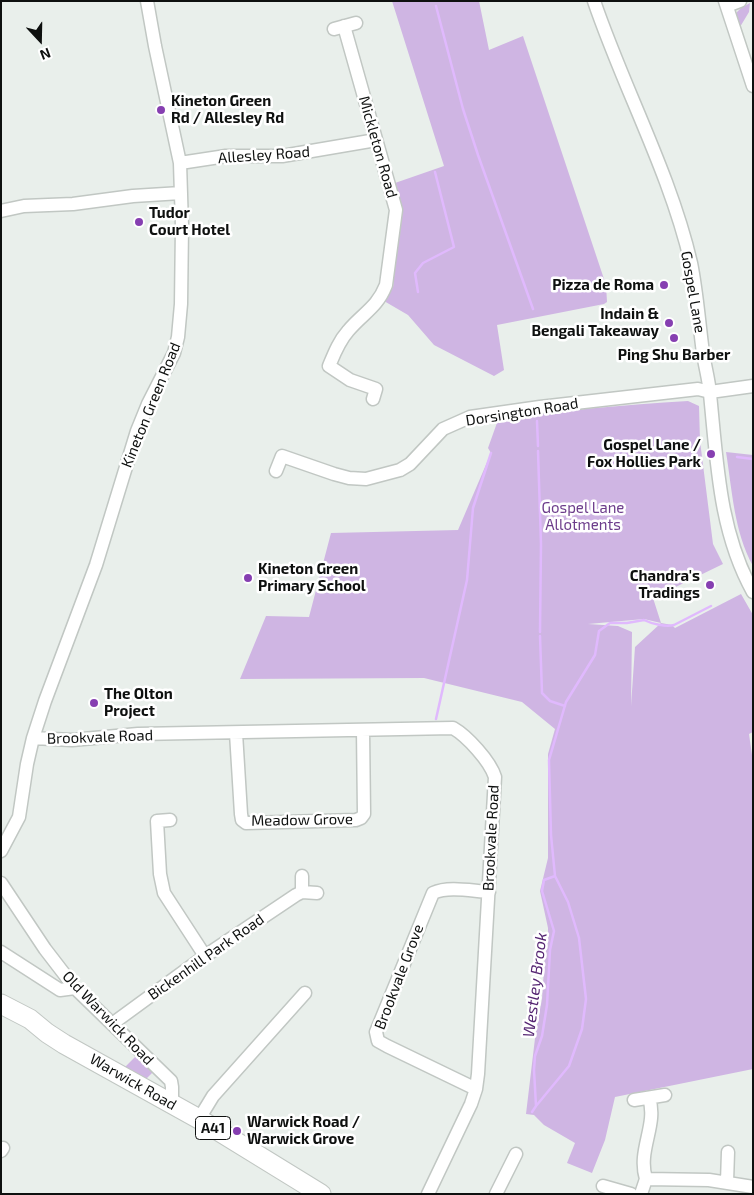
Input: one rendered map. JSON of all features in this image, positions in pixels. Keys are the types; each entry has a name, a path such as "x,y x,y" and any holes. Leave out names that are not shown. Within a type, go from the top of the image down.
{"highway":[{"name":"Warwick Road","path":"1,1004 30,1019 47,1033"},
{"name":"Warwick Road","path":"1,1013 47,1033 199,1119 321,1194"}],"street":[{"name":"Kineton Green Road","path":"1,851 19,818 27,764 45,701 96,565 137,431 148,404 174,353 178,337 180,304 180,163 155,46 148,1"},
{"name":"Gospel Lane","path":"594,1 674,207 690,262 696,289 724,512 732,546 741,570 753,592"},
{"path":"740,1 726,3 753,86"},
{"name":"Mickleton Road","path":"345,26 396,210 386,285 376,304 341,339 329,366 350,380 376,389 373,399"},
{"name":"Allesley Road","path":"180,163 226,156 282,156 376,140"},
{"path":"1,211 24,206 73,204 181,192"},
{"path":"710,392 753,386"},
{"name":"Dorsington Road","path":"276,471 282,456 334,474 349,478 366,479 400,470 410,464 443,429 470,417 698,389 710,392"},
{"name":"Brookvale Road","path":"34,738 72,740 138,734 453,728 466,738 492,770 495,786 476,1089 471,1104 428,1194"},
{"name":"Meadow Grove","path":"236,733 242,820 255,822 356,820 364,814 363,730"},
{"path":"170,820 157,821 162,884 169,901 205,956"},
{"path":"302,876 302,892 317,893"},
{"name":"Old Warwick Road","path":"1,883 44,949 76,988 171,1081 172,1104"},
{"name":"Brookvale Grove","path":"476,1089 378,1041 376,1032 433,893 439,890 489,892"},
{"name":"Bickenhill Park Road","path":"112,1024 205,956 302,892"},
{"path":"1,952 60,990 76,988"},
{"path":"199,1119 213,1096 304,993"},
{"path":"634,1100 665,1095"},
{"path":"642,1194 646,1179 643,1169 643,1152 652,1119 652,1106 649,1098"},
{"path":"727,1182 728,1152"},
{"path":"496,1194 516,1154"},
{"path":"646,1179 727,1182 753,1187"},
{"path":"603,1186 631,1194"}],"green space":[{"path":"392,1 479,1 489,50 523,36 606,285 607,302 604,304 497,325 504,370 494,376 434,345 408,315 384,301 393,287 401,206 395,183 444,166"},
{"path":"750,3 749,12 740,27 736,13"},
{"name":"Gospel Lane Allotments","path":"688,401 699,406 700,441 713,544 723,564 653,598 661,623 672,625 675,628 741,594 753,615 753,732 749,734 753,762 753,1069 615,1097 605,1140 592,1173 567,1163 575,1143 544,1125 534,1115 526,1114 548,941 548,928 540,891 548,858 548,754 555,729 522,702 424,678 240,679 266,616 309,617 331,533 458,530 491,453 488,448 498,420 616,406","holes":["644,619 661,623 635,647 631,706 632,632 618,626 588,624"]},
{"path":"726,452 753,455 753,566 738,525"},
{"path":"138,1054 154,1071 144,1081 123,1069"}],"waterway":[{"path":"436,6 463,109 533,309"},
{"path":"418,292 415,273 423,263 454,247 435,172"},
{"path":"537,421 538,446"},
{"path":"538,451 541,544 540,632"},
{"path":"436,719 467,580 473,508 491,453"},
{"path":"737,457 753,459"},
{"name":"Westley Brook","path":"536,1106 569,1066 582,1029 586,999 579,938 568,902 555,876 551,835 549,760 566,702 595,655 599,631 610,623 644,620 659,625 674,625 711,606"},
{"path":"540,636 542,693 550,701 565,706"},
{"name":"Westley Brook","path":"532,1112 536,1106 535,1056 542,1036 547,1005 550,950 554,931 542,891 544,880 555,876"}],"place":[{"name":"Kineton Green Rd / Allesley Rd","path":"161,110"},
{"name":"Tudor Court Hotel","path":"139,222"},
{"name":"Pizza de Roma","path":"664,285"},
{"name":"Indain & Bengali Takeaway","path":"669,323"},
{"name":"Ping Shu Barber","path":"674,338"},
{"name":"Gospel Lane / Fox Hollies Park","path":"711,454"},
{"name":"Kineton Green Primary School","path":"248,578"},
{"name":"Chandra's Tradings","path":"710,585"},
{"name":"The Olton Project","path":"94,703"},
{"name":"Warwick Road / Warwick Grove","path":"237,1131"}]}
